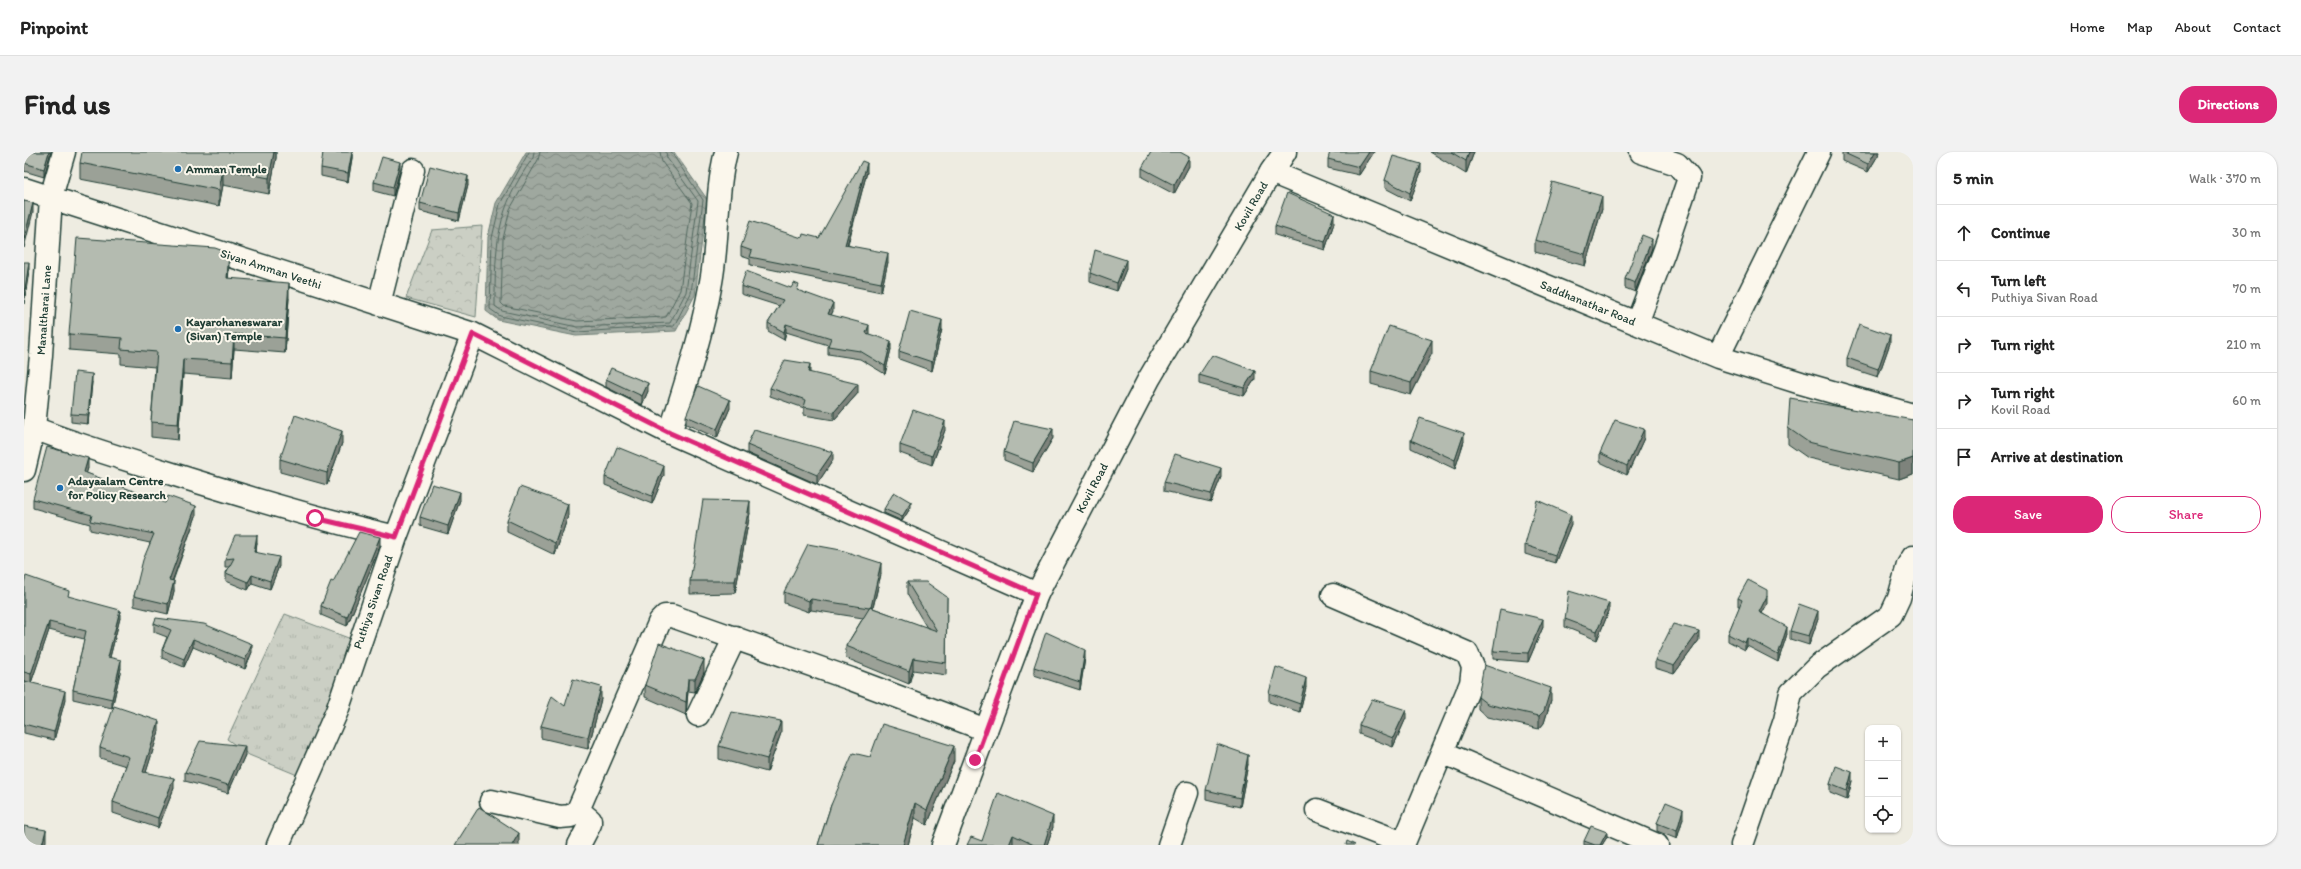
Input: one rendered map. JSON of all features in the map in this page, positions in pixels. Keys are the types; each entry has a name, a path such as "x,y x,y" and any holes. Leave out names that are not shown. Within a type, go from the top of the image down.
{"street":[{"name":"Manaltharai Lane","path":"24,470 34,428 41,355 51,197 64,152"},
{"path":"670,433 695,355 712,281 720,176 726,152"},
{"name":"Kovil Road","path":"943,845 1036,594 1149,379 1271,172 1286,152"},
{"path":"1637,323 1664,252 1689,178 1676,164 1641,152"},
{"path":"1718,357 1819,152"},
{"path":"379,304 413,170"},
{"name":"Saddhanathar Road","path":"1271,172 1718,357 1801,383 1913,415"},
{"name":"Sivan Amman Veethi","path":"24,189 473,334 670,433 1036,594"},
{"name":"Puthiya Sivan Road","path":"278,845 337,711 396,537 473,334"},
{"path":"34,428 75,444 240,497 315,518 396,537"},
{"path":"1742,845 1785,720 1791,693 1817,667 1891,615 1908,565 1913,557"},
{"path":"1317,810 1403,844 1472,682 1473,667 1467,653 1333,595"},
{"path":"491,801 560,817 571,816 578,810 660,621 665,616 672,616 735,637 986,730"},
{"path":"698,715 735,637"},
{"path":"1442,752 1658,845"},
{"path":"1169,845 1187,793"},
{"path":"578,810 590,820 590,824 578,845"}],"green space":[{"path":"482,226 476,317 406,298 432,230"},
{"path":"285,614 359,642 307,779 249,755 227,739"}],"water":[{"path":"526,152 674,152 707,199 695,295 676,331 576,336 498,320 486,311 488,237 496,203"}],"building":[{"path":"24,152 49,152 44,169 24,163"},
{"path":"82,152 274,152 269,178 223,169 219,190 80,163"},
{"path":"323,152 352,152 348,173 321,168"},
{"path":"1151,152 1180,152 1189,157 1174,185 1142,168"},
{"path":"1330,152 1369,152 1359,167 1328,159"},
{"path":"1451,152 1469,152 1466,161"},
{"path":"1842,152 1875,152 1868,164"},
{"path":"1393,156 1421,164 1410,193 1385,180"},
{"path":"382,157 400,162 393,187 374,182"},
{"path":"862,161 867,163 845,245 888,253 881,283 750,257 752,251 741,247 750,221 802,238 803,234 819,238"},
{"path":"430,166 468,176 459,213 420,203"},
{"path":"1552,182 1602,196 1585,254 1535,240"},
{"path":"1287,193 1334,214 1325,242 1275,226"},
{"path":"24,201 33,203 24,239"},
{"path":"1642,235 1652,239 1635,283 1625,279"},
{"name":"Kayarohaneswarar (Sivan) Temple","path":"77,238 215,248 229,253 227,278 289,283 285,338 234,334 232,362 183,359 178,424 151,422 157,352 121,349 122,338 69,334"},
{"path":"1095,250 1126,260 1117,283 1090,273"},
{"path":"24,262 29,262 24,296"},
{"path":"746,271 791,288 794,283 799,285 797,290 833,303 828,314 869,325 866,333 891,341 885,366 860,351 828,346 831,338 786,324 784,332 768,323 783,300 741,286"},
{"path":"910,311 942,320 932,362 899,351"},
{"path":"1859,324 1890,335 1878,369 1847,358"},
{"path":"1389,326 1432,340 1411,383 1371,371"},
{"path":"1212,355 1255,371 1244,388 1199,375"},
{"path":"785,360 810,364 808,372 858,384 834,412 804,407 806,400 770,388"},
{"path":"611,368 648,383 642,396 606,379"},
{"path":"75,372 92,374 88,415 71,414"},
{"path":"698,386 730,400 717,429 686,416"},
{"path":"1790,398 1913,420 1913,458 1899,463 1808,442 1788,428"},
{"path":"913,410 945,421 932,456 900,445"},
{"path":"295,415 342,431 327,473 280,459"},
{"path":"1420,418 1464,433 1455,460 1411,440"},
{"path":"1615,420 1644,429 1627,466 1600,453"},
{"path":"1014,421 1053,429 1033,463 1004,452"},
{"path":"754,430 833,452 817,475 747,445"},
{"path":"47,447 88,458 84,472 165,503 168,496 196,506 169,580 174,581 168,604 134,596 143,560 154,534 90,521 92,515 33,499"},
{"path":"617,447 664,466 652,496 605,477"},
{"path":"1175,454 1221,468 1211,494 1164,482"},
{"path":"432,484 460,492 448,526 420,517"},
{"path":"520,487 568,504 555,543 507,520"},
{"path":"894,492 911,502 902,517 884,509"},
{"path":"703,500 750,501 735,581 690,581"},
{"path":"1537,500 1571,515 1555,555 1525,545"},
{"path":"359,532 380,537 347,617 321,606 331,581 333,582"},
{"path":"235,535 257,535 254,552 279,557 270,581 252,575 248,582 226,573 234,558 225,559"},
{"path":"808,544 841,550 881,563 871,607 869,608 811,599 809,601 784,592"},
{"path":"26,576 69,591 68,596 120,610 108,657 121,660 112,699 73,690 86,631 49,622 31,674 24,672 24,583"},
{"path":"1748,580 1767,590 1767,596 1759,612 1787,627 1778,655 1747,638 1745,643 1728,634 1742,600 1738,598"},
{"path":"907,582 926,582 947,597 946,663 913,658 909,671 846,646 870,607 937,631"},
{"path":"1569,591 1609,603 1597,631 1565,619"},
{"path":"1799,604 1818,611 1809,636 1790,631"},
{"path":"1500,609 1543,619 1528,653 1493,651"},
{"path":"156,618 204,624 252,644 245,660 193,639 184,659 162,650 171,630 154,623"},
{"path":"1673,624 1699,631 1674,666 1655,660"},
{"path":"1046,632 1085,650 1080,682 1034,667"},
{"path":"659,643 704,660 695,679 688,679 686,702 645,685"},
{"path":"1484,665 1551,688 1544,711 1539,716 1487,704 1478,697"},
{"path":"1276,667 1306,678 1300,704 1269,693"},
{"path":"573,679 601,687 588,737 541,726 552,696 565,706"},
{"path":"24,681 65,691 54,732 24,724"},
{"path":"1372,699 1406,710 1393,738 1359,725"},
{"path":"114,706 159,721 143,772 174,778 158,818 113,802 129,757 100,747"},
{"path":"732,712 781,721 767,759 719,746"},
{"path":"882,724 954,746 927,810 915,803 903,845 818,845 831,805 853,753 870,757"},
{"path":"200,741 245,746 228,785 185,772"},
{"path":"1217,744 1248,755 1240,798 1206,790"},
{"path":"1836,766 1852,772 1847,791 1830,784"},
{"path":"998,793 1053,816 1044,845 1034,845 1013,835 1009,845 967,845 971,837 982,841"},
{"path":"1666,802 1683,809 1677,831 1657,823"},
{"path":"479,807 519,833 512,845 455,845"},
{"path":"24,826 46,830 42,845 24,845"},
{"path":"1591,826 1607,832 1600,845 1595,845 1584,841"},
{"path":"1347,841 1355,845 1346,845"}],"place":[{"name":"Amman Temple","path":"178,169"},
{"name":"Kayarohaneswarar (Sivan) Temple","path":"178,329"},
{"name":"Adayaalam Centre for Policy Research","path":"60,488"}],"route":[{"path":"315,518 396,537 473,334 670,433 1036,594 975,760"}]}
